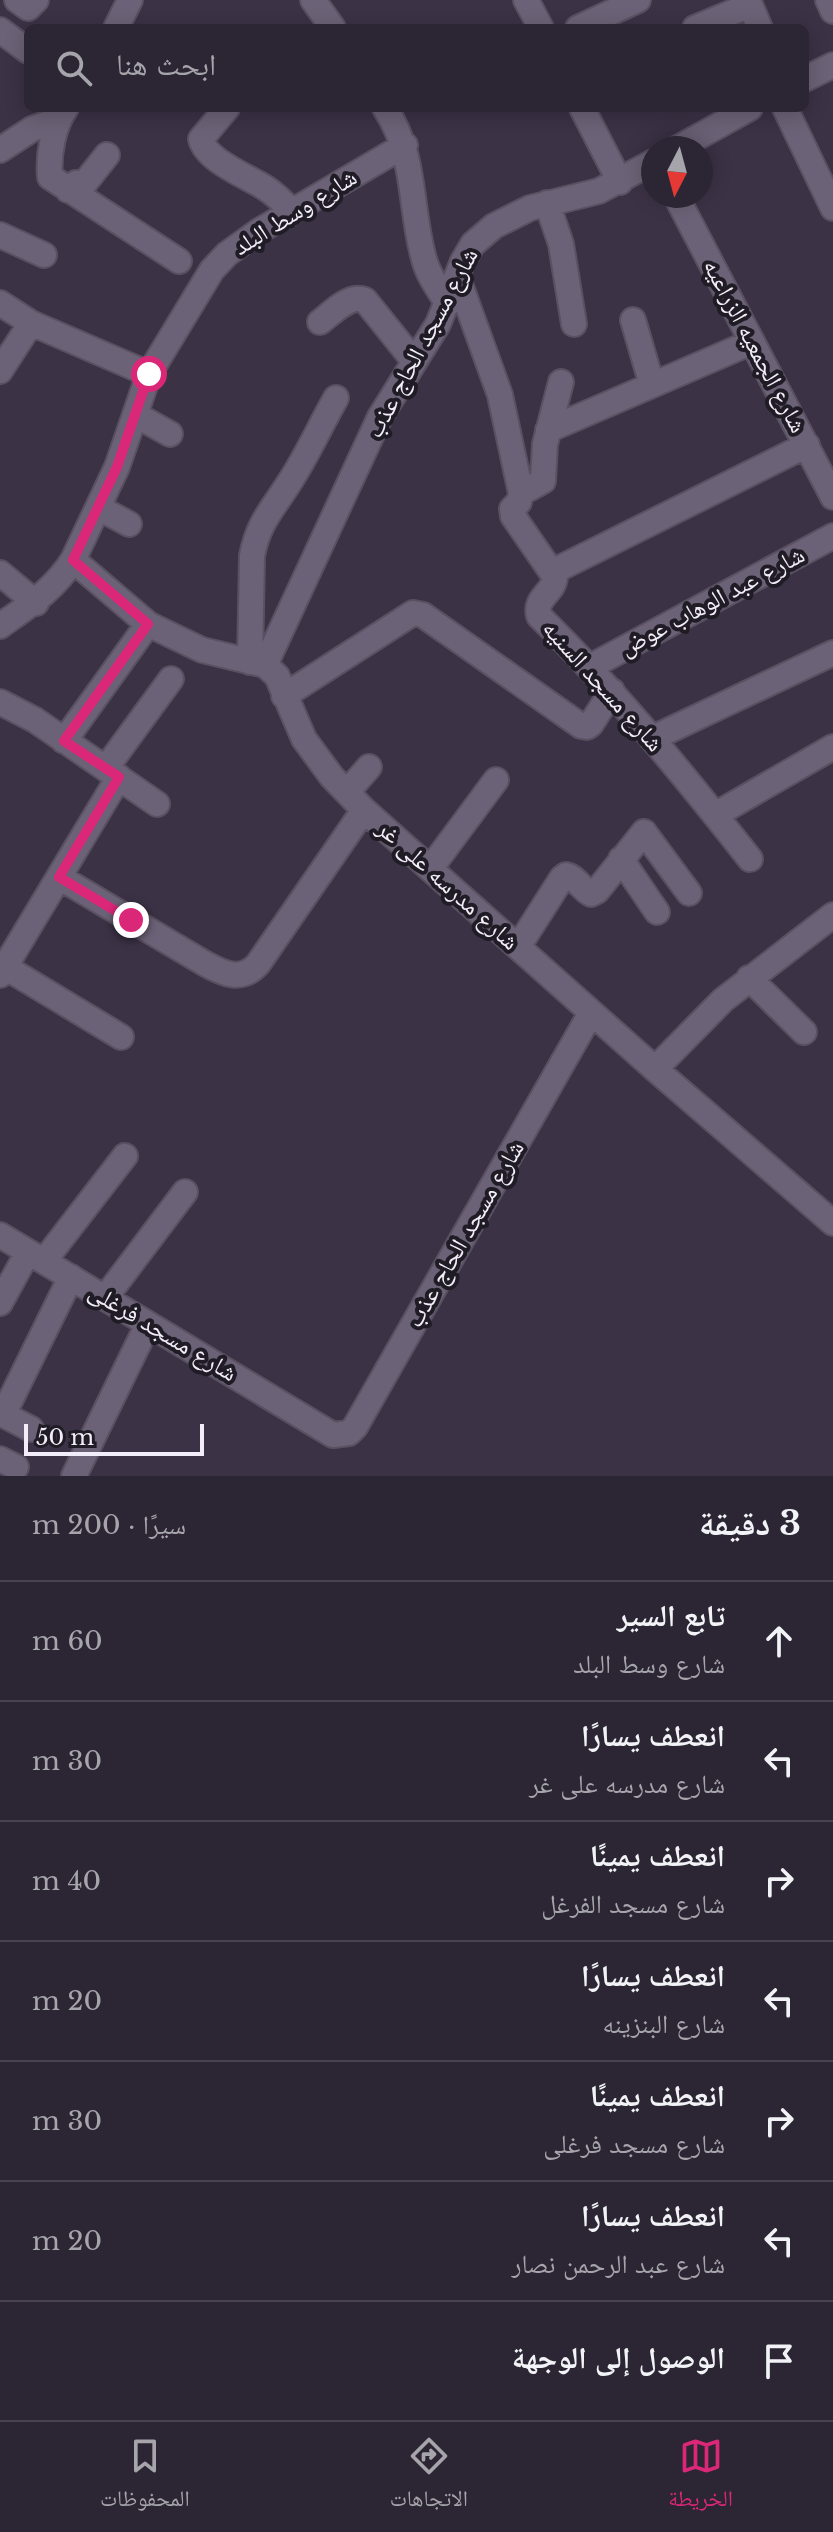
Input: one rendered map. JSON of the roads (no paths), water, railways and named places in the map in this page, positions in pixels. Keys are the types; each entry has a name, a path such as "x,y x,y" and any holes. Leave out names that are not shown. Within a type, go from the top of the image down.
{"street":[{"path":"17,0 28,8 36,0"},
{"path":"313,0 330,24"},
{"path":"526,0 539,24"},
{"path":"587,24 638,0"},
{"path":"828,0 833,11"},
{"path":"703,24 749,2 758,24"},
{"path":"0,30 24,48"},
{"path":"809,77 833,65"},
{"path":"224,112 201,143 216,159 267,189 291,211"},
{"path":"387,112 405,145 424,261 448,304"},
{"path":"584,112 620,182"},
{"path":"700,136 743,112"},
{"path":"787,112 833,208"},
{"path":"0,150 62,114"},
{"path":"62,114 50,177 179,261"},
{"name":"شارع وسط البلد","path":"0,626 36,603 65,574 99,508 149,374 212,270 227,254 291,211 405,145"},
{"path":"68,190 76,183 84,184 107,155"},
{"name":"شارع مسجد الحاج عذب","path":"258,663 380,417 448,304 457,276 473,244 494,226 530,208 599,191 641,169"},
{"path":"547,203 561,244 574,324"},
{"name":"شارع الجمعيه الزراعيه","path":"682,208 833,497"},
{"path":"0,235 44,255"},
{"path":"457,276 500,395 521,493 519,502 512,509 513,516 552,572 807,445"},
{"path":"320,322 358,297 365,300 414,361"},
{"path":"0,303 31,323 149,374"},
{"path":"633,320 652,385"},
{"path":"0,371 31,323"},
{"path":"548,430 752,342"},
{"path":"521,493 543,481 548,430 561,382"},
{"path":"73,560 148,624 202,650 258,663 252,556 255,540 263,521 289,484 336,398"},
{"path":"136,415 170,434"},
{"path":"99,508 129,524"},
{"name":"شارع عبد الوهاب عوض","path":"590,667 833,536"},
{"name":"شارع مسجد السنيه","path":"552,572 555,583 540,600 537,608 539,616 590,667 653,738 750,859"},
{"path":"0,573 36,603"},
{"path":"284,696 413,613 423,615 581,726 591,724 612,691"},
{"path":"64,741 148,624"},
{"path":"653,738 833,653"},
{"name":"شارع مدرسه على غر","path":"258,663 277,676 304,739 332,777 355,801 591,1013 833,1223"},
{"path":"121,1037 2,971 59,877 112,773 171,679"},
{"path":"0,702 35,720 157,804"},
{"path":"715,815 833,747"},
{"path":"59,877 204,963 228,974 241,975 258,964 355,801 369,767"},
{"path":"430,869 496,780"},
{"path":"518,947 562,878 571,876 591,894 597,891 644,832 689,893"},
{"path":"621,859 657,912"},
{"path":"655,1069 723,1000 833,915"},
{"path":"749,978 804,1032"},
{"name":"شارع مسجد الحاج عذب","path":"326,1430 341,1435 355,1427 591,1013"},
{"path":"0,1303 36,1256 125,1156"},
{"path":"105,1298 185,1192"},
{"name":"شارع مسجد فرغلى","path":"0,1235 326,1430"},
{"path":"31,1429 1,1414 71,1277"},
{"path":"74,1476 148,1324"}]}
